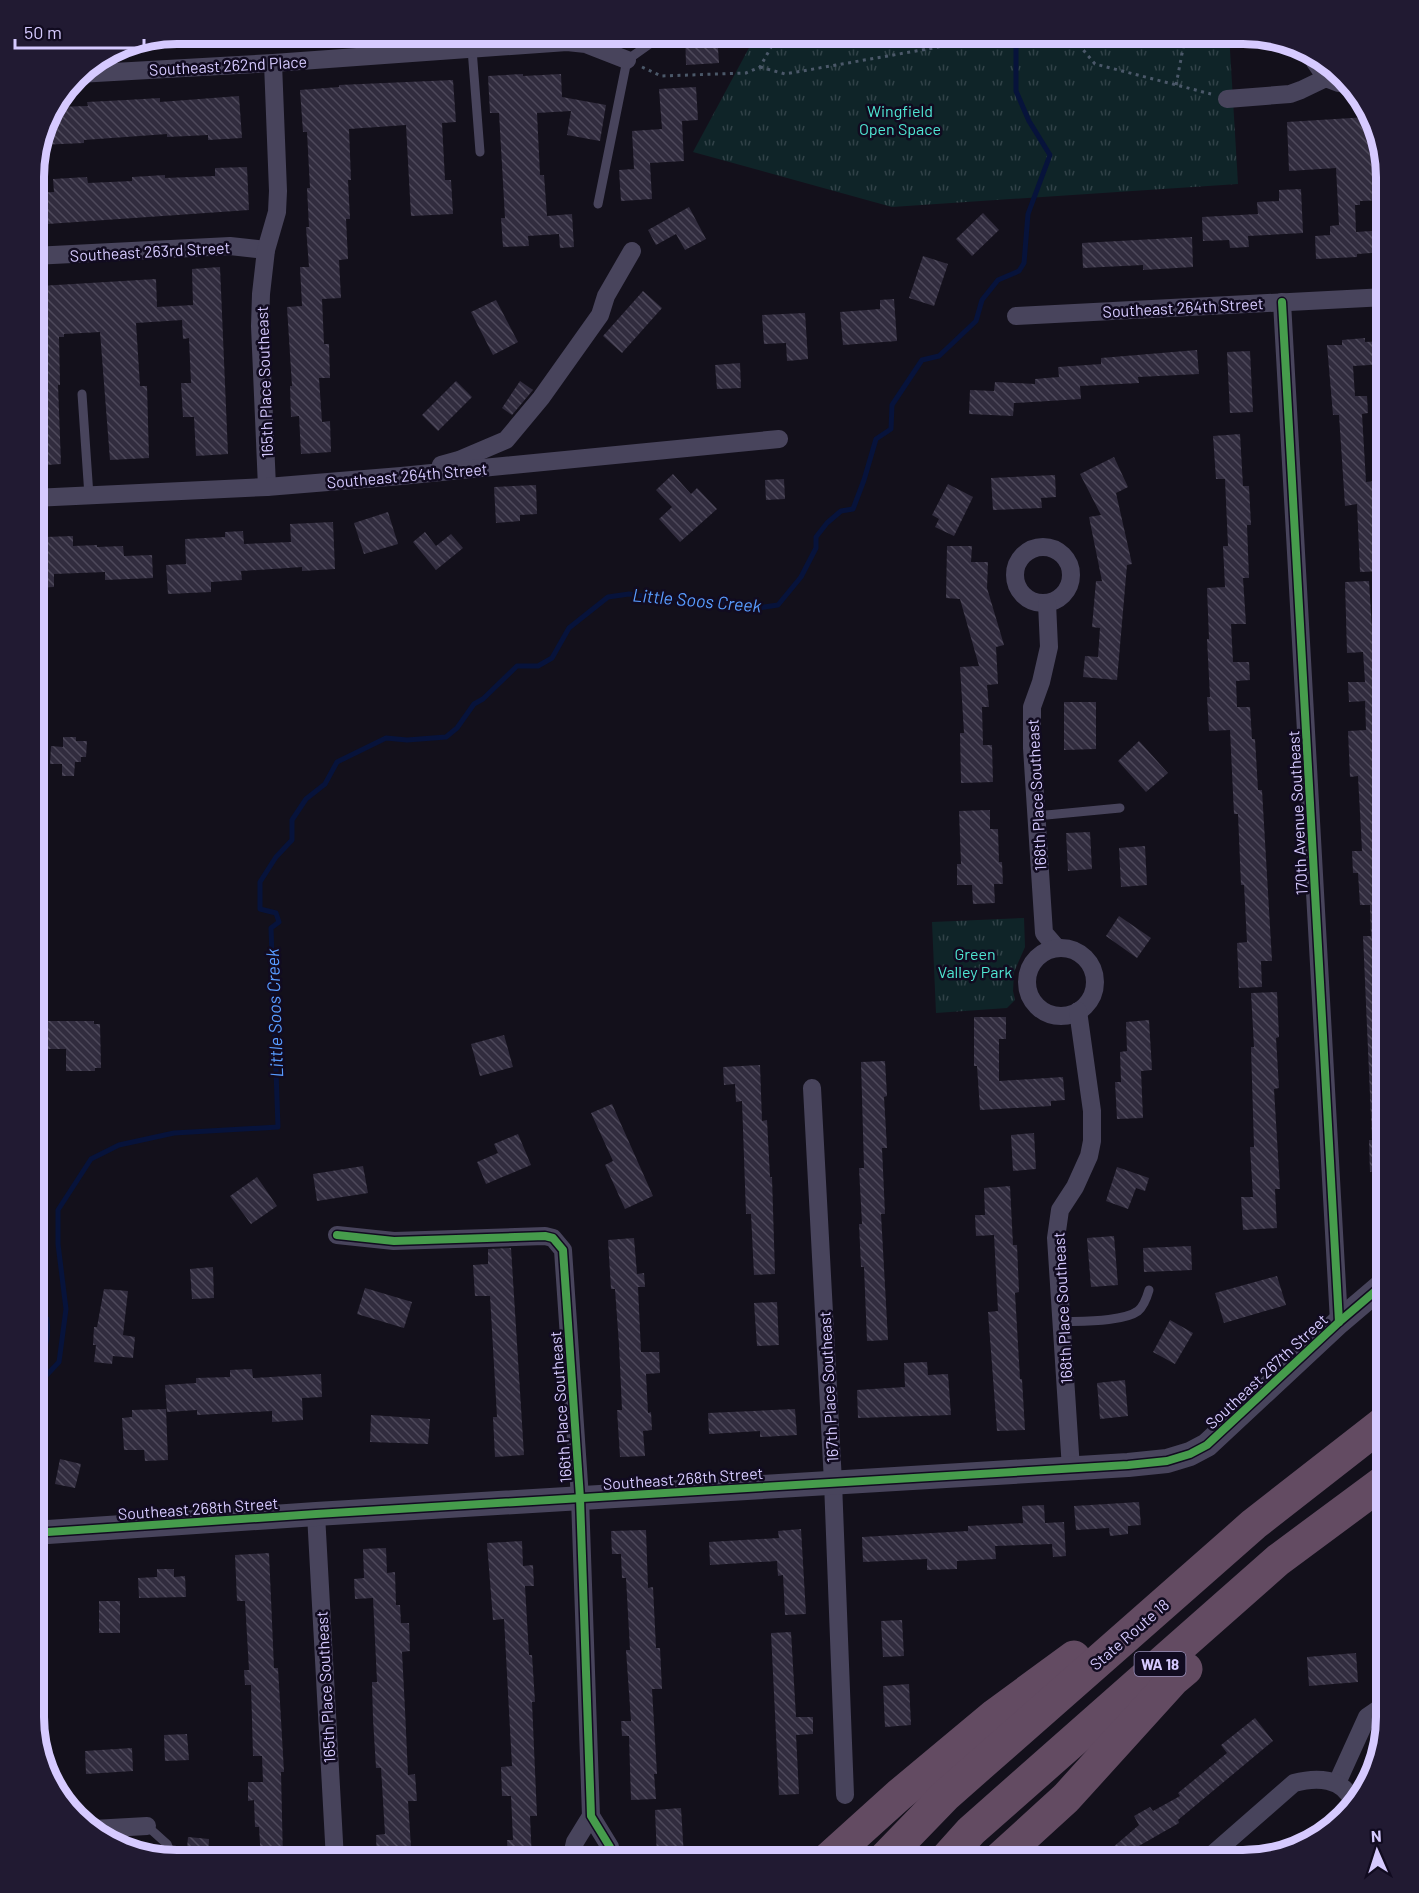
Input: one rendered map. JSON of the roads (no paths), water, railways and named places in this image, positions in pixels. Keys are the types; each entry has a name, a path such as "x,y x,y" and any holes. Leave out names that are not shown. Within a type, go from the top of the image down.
{"highway":[{"name":"State Route 18","path":"893,1850 946,1796 1254,1524 1376,1429"},
{"name":"WA 18","path":"954,1850 971,1831 1278,1560 1376,1487"},
{"path":"1009,1850 1066,1798 1173,1680 1349,1531 1376,1512"},
{"path":"838,1850 899,1795 995,1715 1254,1524"}],"street":[{"name":"Southeast 262nd Place","path":"94,73 273,63 445,44"},
{"name":"Southeast 262nd Place","path":"580,44 627,60"},
{"name":"165th Place Southeast","path":"267,487 260,326 266,250 277,212 273,63"},
{"path":"1319,68 1326,78 1334,81"},
{"path":"1227,99 1290,93 1326,78"},
{"name":"Southeast 263rd Street","path":"44,255 230,246 266,250"},
{"path":"401,476 459,460 506,440 541,398 600,315 606,297 632,251"},
{"name":"Southeast 264th Street","path":"1016,316 1376,297"},
{"name":"170th Avenue Southeast","path":"1282,302 1339,1322"},
{"name":"Southeast 264th Street","path":"44,498 267,487 779,439"},
{"name":"168th Place Southeast","path":"1047,603 1049,646 1041,682 1032,707 1044,933 1057,948"},
{"path":"1057,948 1068,948 1079,953 1088,961 1095,982 1093,994 1087,1004 1068,1016 1046,1013 1037,1007 1030,998 1027,987 1030,966 1046,951 1057,948"},
{"name":"168th Place Southeast","path":"1071,1469 1056,1238 1060,1210 1075,1187 1089,1156 1092,1141 1092,1111 1078,1011"},
{"name":"167th Place Southeast","path":"812,1088 833,1482 845,1795"},
{"name":"166th Place Southeast","path":"337,1235 394,1241 545,1236 553,1238 563,1250 580,1498 591,1816"},
{"name":"Southeast 267th Street","path":"1190,1454 1207,1445 1229,1426 1339,1322 1376,1291"},
{"name":"Southeast 268th Street","path":"44,1532 1071,1469 1167,1461 1190,1454"},
{"name":"165th Place Southeast","path":"316,1514 334,1850"},
{"path":"1336,1783 1367,1717 1376,1711"},
{"path":"1217,1850 1294,1783 1308,1779 1326,1779 1336,1783 1349,1795"},
{"path":"573,1850 575,1842 591,1816 611,1850"},
{"path":"105,1828 147,1826"}],"lane":[{"path":"472,44 480,152"},
{"path":"598,204 627,60 650,44"},
{"path":"82,394 89,496"},
{"path":"1036,816 1120,808"},
{"path":"1061,1322 1130,1315 1138,1311 1149,1290"},
{"path":"147,1826 167,1844 169,1849"}],"water":[{"path":"44,1316 49,1317 50,1325 44,1357"}],"waterway":[{"name":"Little Soos Creek","path":"44,1378 59,1362 66,1309 58,1244 58,1210 91,1159 119,1145 174,1133 278,1127 271,928 279,922 276,913 260,909 260,882 276,857 292,840 292,820 306,799 325,784 337,762 386,738 407,740 446,737 457,728 474,704 483,699 517,666 538,666 552,658 569,628 608,597 629,594 673,600 736,603 758,608 778,605 801,577 816,548 816,537 841,511 853,509 876,439 891,429 892,405 922,360 939,356 976,321 982,300 998,280 1019,271 1024,263 1028,214 1050,155 1029,121 1016,91 1016,44"}],"park label":[{"name":"Wingfield Open Space","path":"900,119"},
{"name":"Green Valley Park","path":"975,962"}]}
